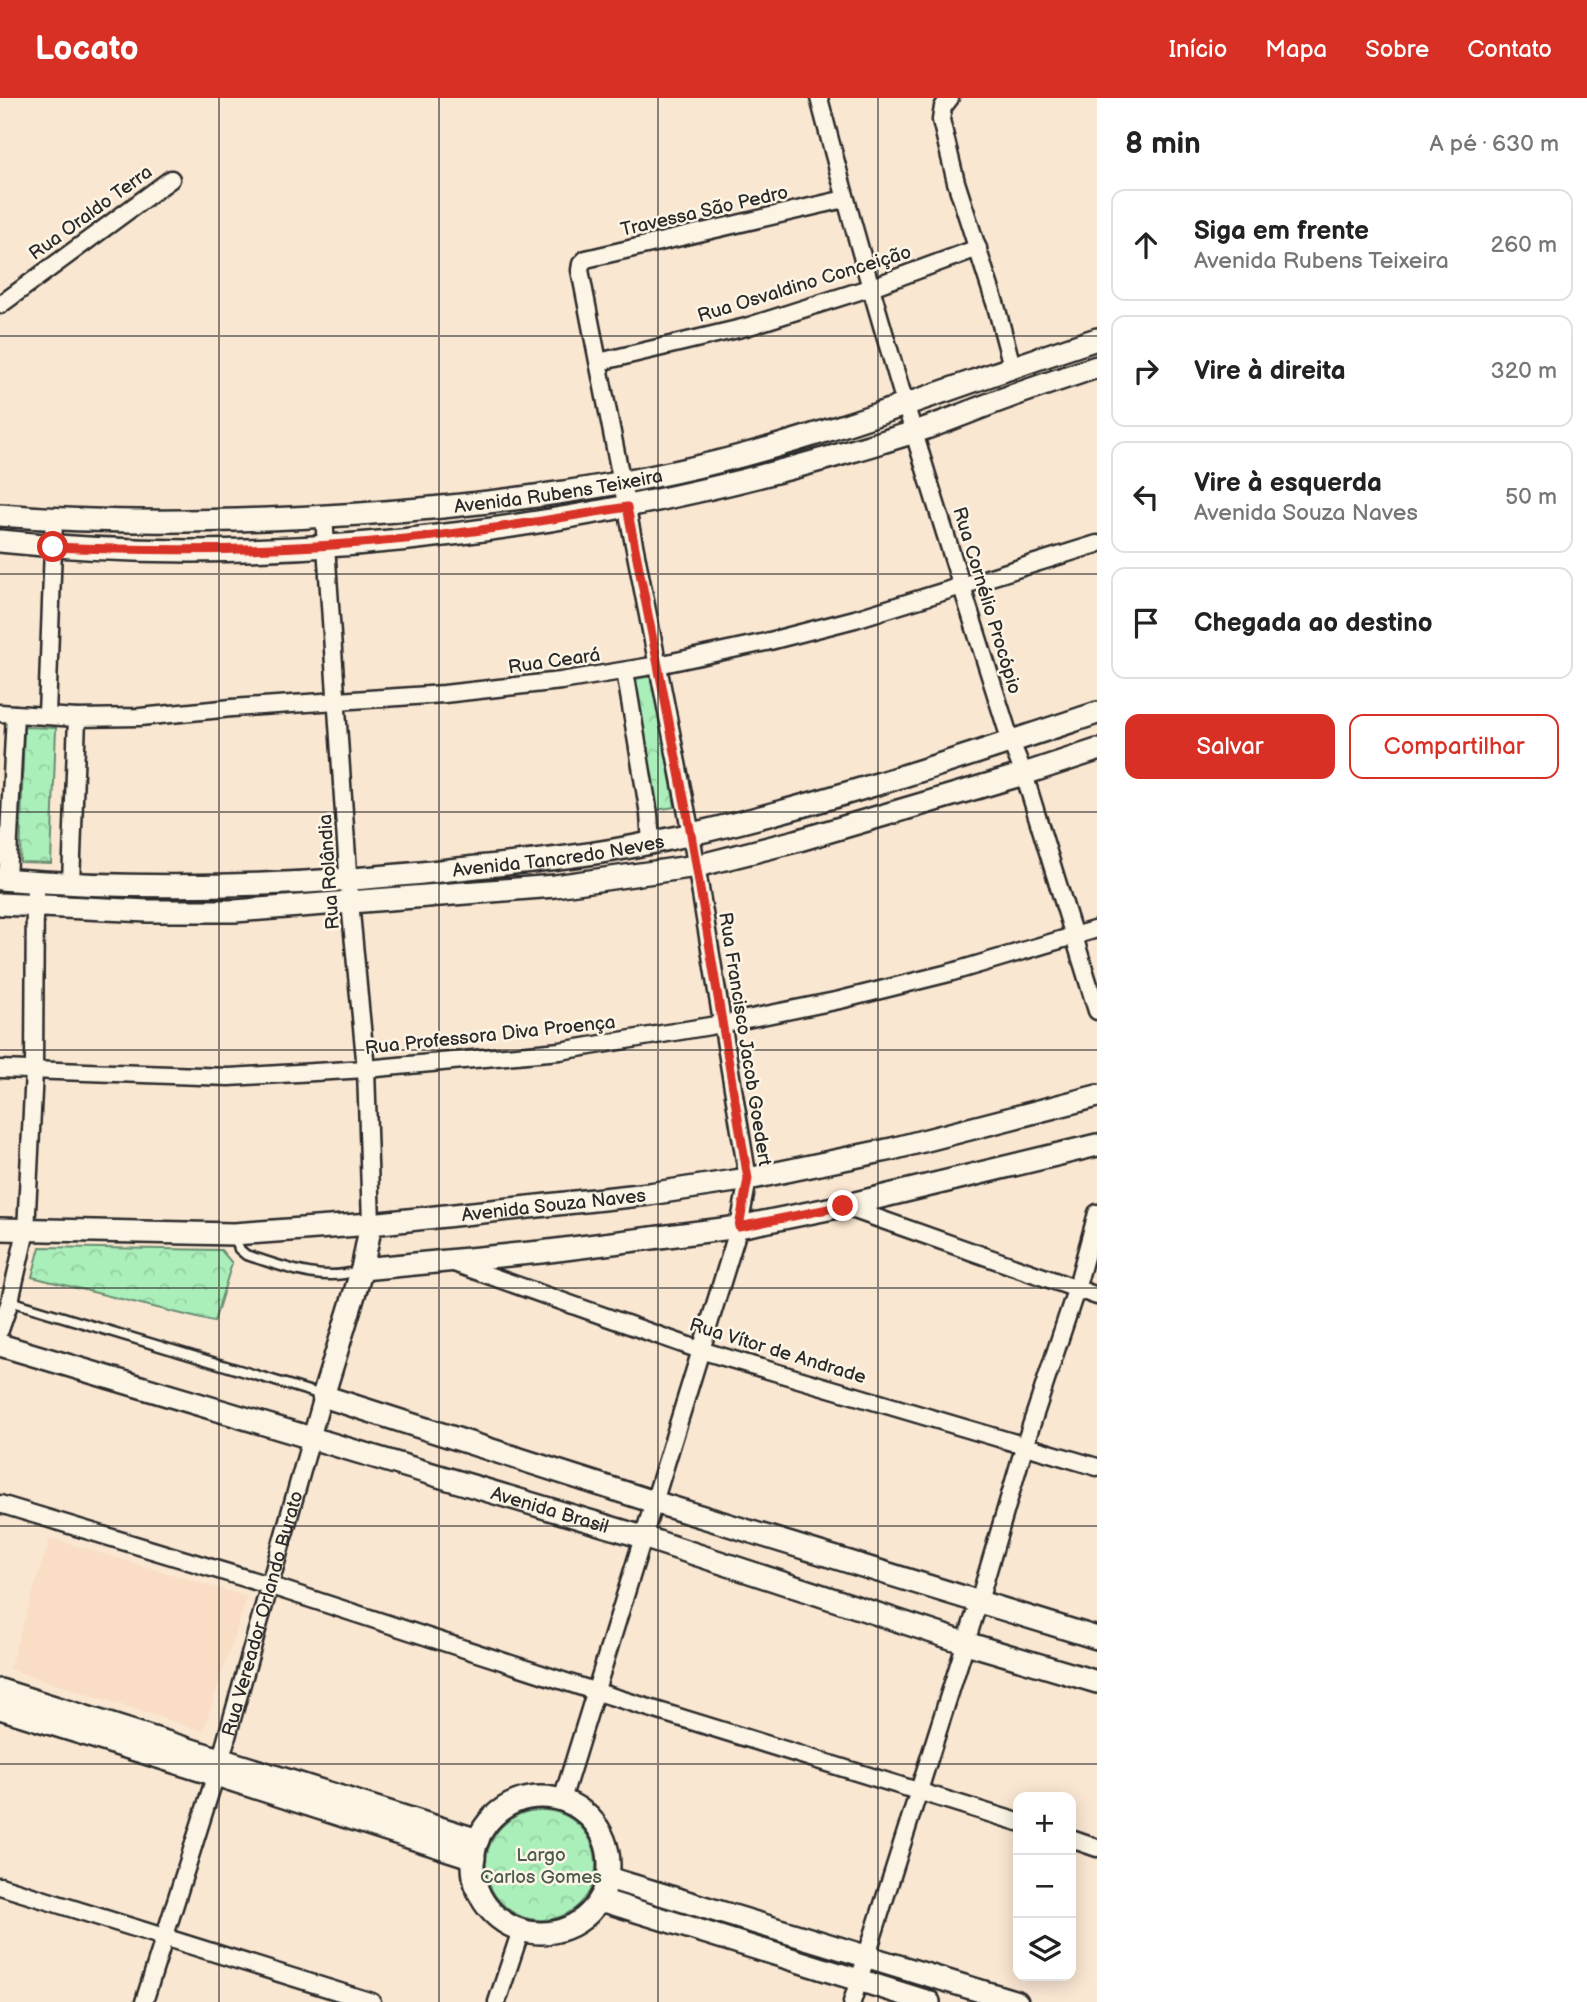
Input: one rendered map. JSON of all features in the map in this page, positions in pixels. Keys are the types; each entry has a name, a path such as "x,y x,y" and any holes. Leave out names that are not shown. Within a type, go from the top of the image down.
{"street":[{"name":"Rua Cornélio Procópio","path":"819,98 869,288 904,406 1011,742 1024,774 1097,1011"},
{"path":"950,98 943,107 941,120 1012,366"},
{"name":"Rua Oraldo Terra","path":"0,305 172,179"},
{"name":"Travessa São Pedro","path":"580,270 586,259 845,199"},
{"name":"Rua Osvaldino Conceição","path":"599,362 746,327 869,288 978,248"},
{"name":"Rua Francisco Jacob Goedert","path":"562,1800 739,1227 748,1179 697,866 580,270"},
{"name":"Avenida Rubens Teixeira","path":"0,514 149,523 324,516 461,506 621,483 716,463 815,435 1097,339"},
{"name":"Avenida Rubens Teixeira","path":"0,541 53,547 170,550 327,545 505,527 627,507 710,489 913,433 1097,366"},
{"name":"Rua Rolândia","path":"324,516 350,902 366,1069 371,1224"},
{"path":"47,715 54,519"},
{"name":"Rua Ceará","path":"7,713 77,718 140,717 470,692 625,671 766,642 962,587 1097,544"},
{"path":"625,671 649,814 651,843"},
{"path":"4,879 7,713"},
{"name":"Avenida Tancredo Neves","path":"4,879 142,887 242,886 349,879 545,860 691,834 907,775 1097,713"},
{"path":"71,884 77,718"},
{"name":"Avenida Tancredo Neves","path":"0,904 148,911 234,911 555,886 697,866 796,841 1097,750"},
{"path":"0,1331 10,1301 26,1231 34,1071 35,881"},
{"name":"Rua Professora Diva Proença","path":"0,1069 229,1077 366,1069 560,1051 722,1024 840,1000 949,973 1097,929"},
{"name":"Avenida Souza Naves","path":"0,1229 234,1234 371,1224 649,1194 748,1179 892,1149 1097,1096"},
{"path":"362,1269 451,1262 739,1227 843,1206 1097,1145"},
{"path":"843,1206 1097,1296"},
{"path":"852,2002 966,1643 1025,1444 1076,1290 1097,1213"},
{"name":"Rua Vereador Orlando Burato","path":"144,2002 219,1766 268,1586 362,1269 371,1224"},
{"name":"Rua Vítor de Andrade","path":"451,1262 699,1350 1097,1467"},
{"name":"Avenida Brasil","path":"0,1345 643,1537 966,1643 1097,1682"},
{"name":"Avenida Brasil","path":"323,1395 654,1502 1097,1638"},
{"path":"0,1504 1013,1820"},
{"path":"0,1690 219,1766 476,1849"},
{"path":"0,1709 219,1766"},
{"path":"531,1798 562,1800 580,1808 594,1822 604,1839 609,1858 608,1878 601,1900 578,1923 560,1931 540,1933 521,1930 500,1919 484,1902 475,1880 476,1849 488,1822 503,1808 531,1798"},
{"path":"1076,1841 1097,1848"},
{"path":"608,1878 1017,2002"},
{"path":"0,1886 372,2002"},
{"path":"601,1900 929,2002"},
{"path":"497,2002 521,1930"}],"lane":[{"path":"234,1234 239,1249 246,1255 312,1275 343,1276 362,1269"},
{"name":"Avenida Brasil","path":"10,1301 323,1395"}],"shaded area":[{"path":"50,1538 247,1597 203,1731 9,1669"}],"green space":[{"path":"653,676 675,807 656,810 635,679"},
{"path":"24,727 56,728 51,863 20,862"},
{"path":"40,1247 221,1250 232,1263 214,1322 32,1277"},
{"name":"Largo Carlos Gomes","path":"541,1810 562,1814 580,1826 592,1844 596,1865 592,1886 580,1904 562,1916 541,1920 520,1916 502,1904 490,1886 486,1865 490,1844 502,1826 520,1814"}],"route":[{"path":"53,547 129,550 327,545 505,527 627,507 691,834 748,1179 739,1227 843,1206"}]}
